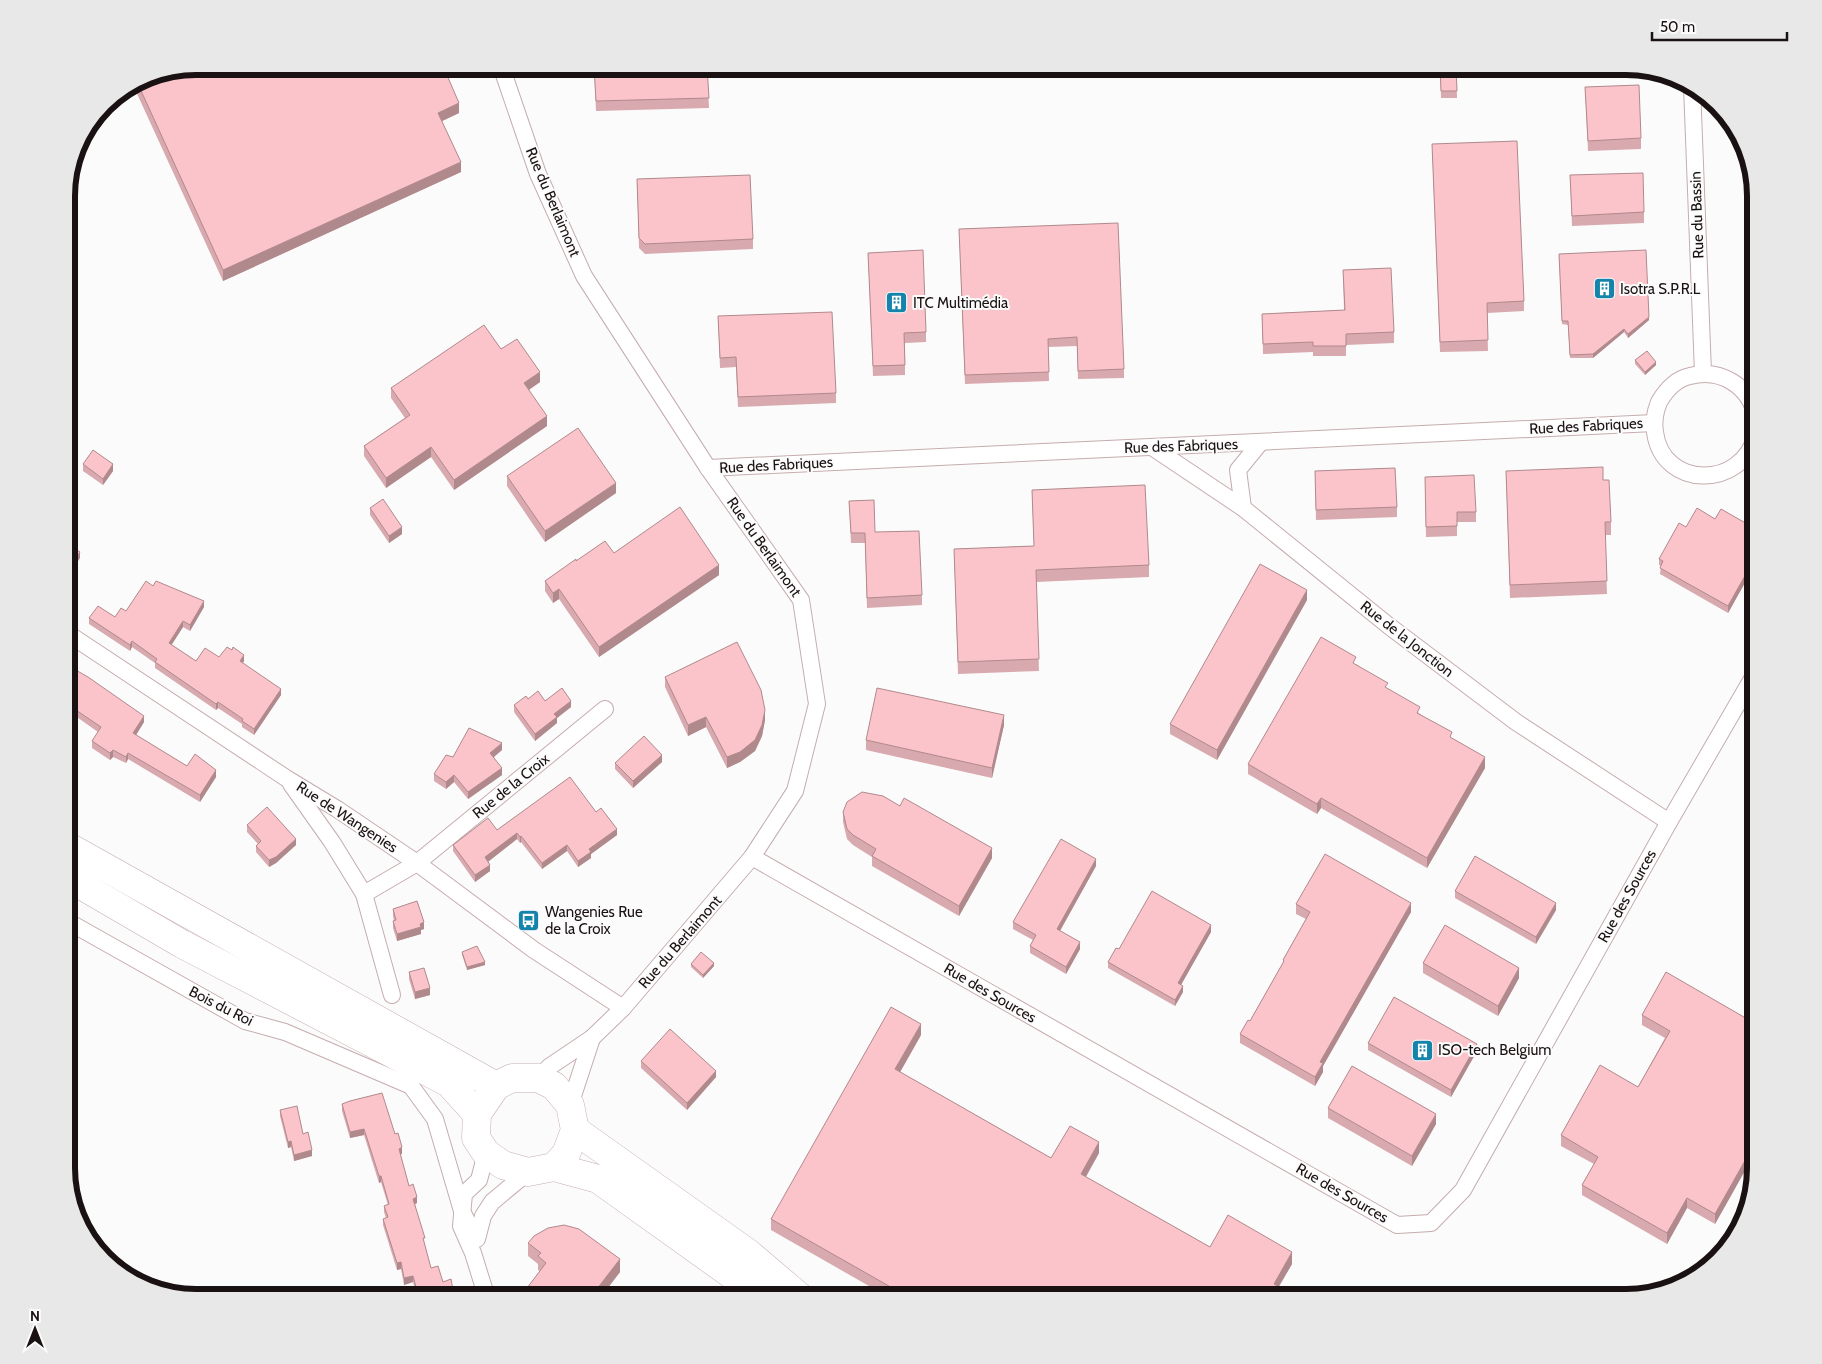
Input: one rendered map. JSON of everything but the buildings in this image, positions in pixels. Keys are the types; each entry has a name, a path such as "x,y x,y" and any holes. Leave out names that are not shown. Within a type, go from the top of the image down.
{"highway":[{"path":"75,851 496,1086"},
{"path":"75,882 182,944 449,1083 476,1114"},
{"path":"750,1289 598,1179 541,1169 503,1165 486,1153 476,1138 476,1114 496,1086 512,1078 538,1078 554,1086 572,1117 748,1253 790,1289"},
{"path":"541,1169 566,1154 572,1117"}],"street":[{"name":"Rue du Berlaimont","path":"504,75 538,174 584,276 708,468 801,600 817,704 795,791 752,857 624,1008 592,1038 549,1067 538,1078"},
{"name":"Rue du Bassin","path":"1692,95 1703,373"},
{"path":"1747,395 1733,381 1718,375 1703,373 1688,376 1674,383 1664,394 1656,408 1654,423 1656,440 1663,455 1675,467 1691,474 1708,476 1724,473 1747,458"},
{"name":"Rue des Fabriques","path":"708,468 1654,423"},
{"path":"1243,508 1238,470 1260,443"},
{"name":"Rue de la Jonction","path":"1152,447 1243,508 1389,626 1516,722 1669,822"},
{"name":"Rue de Wangenies","path":"75,639 286,778 337,809 417,863 534,950 624,1008"},
{"name":"Rue des Sources","path":"752,857 1397,1225 1431,1223 1463,1190 1669,822 1747,688"},
{"name":"Rue de la Croix","path":"364,894 417,863 605,709"},
{"path":"286,778 332,842 364,894 392,995"},
{"name":"Bois du Roi","path":"75,926 245,1021 285,1032 411,1086 435,1119 462,1212"},
{"name":"Rue du Berlaimont","path":"572,1117 592,1038"},
{"path":"484,1289 473,1253 461,1226 464,1194 479,1180 486,1153"},
{"path":"473,1253 483,1216 492,1202 541,1169"},
{"path":"462,1212 468,1223 479,1230"}],"place":[{"name":"Isotra S.P.R.L","path":"1604,289"},
{"name":"ITC Multimédia","path":"897,303"},
{"name":"Wangenies Rue de la Croix","path":"529,921"},
{"name":"ISO-tech Belgium","path":"1422,1050"}]}
